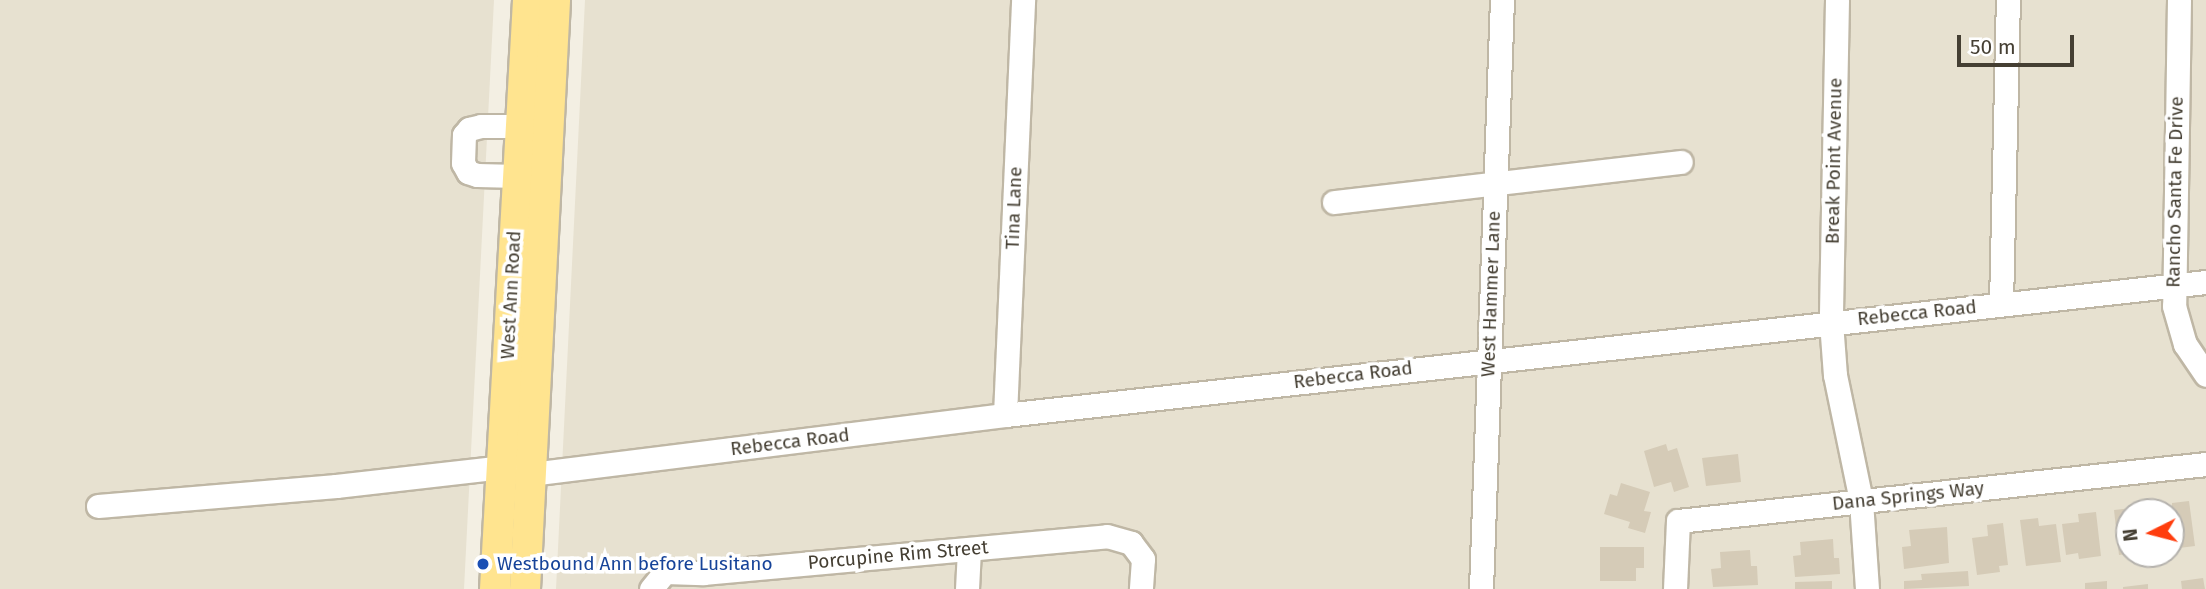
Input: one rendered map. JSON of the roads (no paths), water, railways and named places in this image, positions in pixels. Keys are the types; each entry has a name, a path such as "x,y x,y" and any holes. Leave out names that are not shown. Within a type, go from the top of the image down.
{"main road":[{"name":"West Ann Road","path":"524,589 531,474 539,40 528,0"},
{"name":"West Ann Road","path":"495,589 521,126 539,40 555,0"}],"street":[{"name":"Tina Lane","path":"1005,415 1023,0"},
{"name":"West Hammer Lane","path":"1481,589 1494,181 1503,0"},
{"name":"Break Point Avenue","path":"1837,0 1830,322 1835,375 1861,501 1867,589"},
{"path":"2001,304 2008,0"},
{"name":"Rancho Santa Fe Drive","path":"2179,0 2174,306 2185,344 2206,375"},
{"path":"518,176 477,175 468,172 463,163 464,135 469,129 481,126 521,126"},
{"path":"1334,202 1494,181 1681,162"},
{"name":"Rebecca Road","path":"502,467 531,474 1005,415 2206,282"},
{"name":"Dana Springs Way","path":"1675,589 1678,521 2206,464"},
{"path":"98,506 336,486 502,467"},
{"name":"Porcupine Rim Street","path":"658,581 703,573 1107,536 1131,543 1143,559 1141,589"},
{"path":"968,589 969,549"}],"place":[{"name":"Westbound Ann before Lusitano","path":"483,564"}]}
